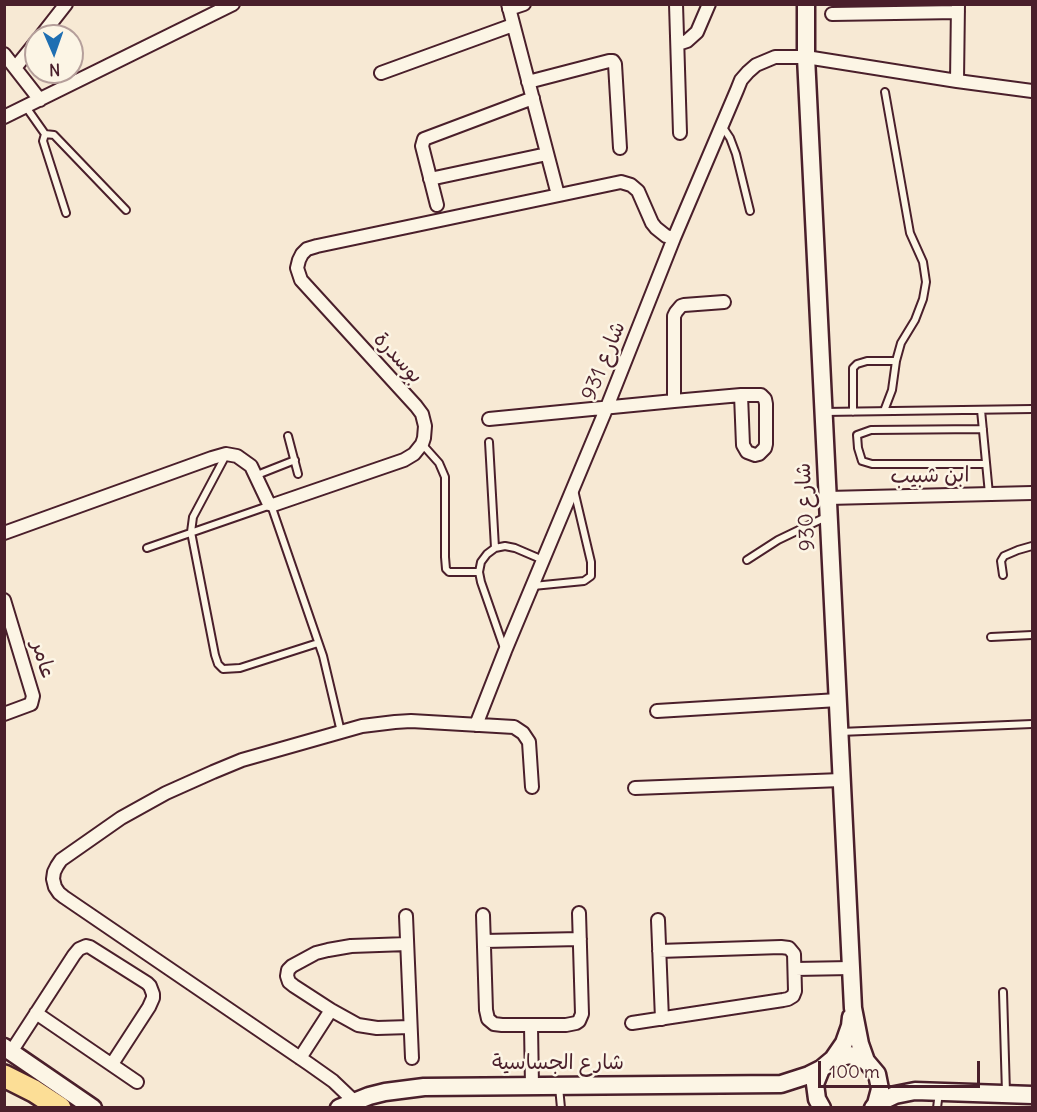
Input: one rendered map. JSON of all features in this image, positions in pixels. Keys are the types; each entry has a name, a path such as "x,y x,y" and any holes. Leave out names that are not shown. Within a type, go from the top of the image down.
{"highway":[{"path":"4,1076 60,1107"},
{"path":"4,1083 41,1107"}],"street":[{"path":"50,24 66,4"},
{"path":"4,117 233,4"},
{"path":"524,4 508,7 558,195"},
{"path":"676,4 680,132"},
{"path":"678,44 687,41 697,32 709,4"},
{"name":"شارع 930","path":"806,4 806,57 853,1008 855,1026 880,1089 874,1106"},
{"path":"832,14 958,8 957,81"},
{"path":"381,73 513,26"},
{"path":"4,54 40,100"},
{"path":"15,68 24,57"},
{"name":"شارع 931","path":"476,725 674,238 741,80 748,72 756,65 775,57 806,57 1032,91"},
{"path":"528,82 613,61 620,148"},
{"path":"437,205 422,141 533,98"},
{"path":"430,179 547,154"},
{"name":"بوسدرة","path":"422,444 425,426 422,414 301,280 297,268 302,254 307,249 621,182 631,185 638,191 656,228 666,236 674,238"},
{"path":"674,401 674,316 676,312 684,305 724,302"},
{"path":"489,419 741,395 761,395 765,399 766,444 759,454 747,452 743,445 741,395"},
{"path":"4,533 226,454 237,456 251,466 269,504 273,505 404,460 414,454 422,444"},
{"name":"ابن شبيب","path":"828,498 1032,493"},
{"name":"عامر","path":"4,600 10,635 33,696 31,704 4,714"},
{"path":"657,711 838,700"},
{"path":"358,1103 333,1081 64,897 55,887 54,873 57,866 62,860 113,824 166,794 213,772 242,760 362,726 428,721 514,727 523,733 529,742 532,787"},
{"path":"635,788 841,780"},
{"path":"483,915 488,1019 498,1025 531,1026 571,1024 576,1023 581,1017 579,914"},
{"path":"406,916 411,1058"},
{"path":"658,920 662,1019"},
{"path":"484,941 580,939"},
{"path":"407,944 351,946 316,953 292,966 287,976 289,982 351,1022 364,1027 410,1027"},
{"path":"93,1107 8,1050 82,947 93,948 147,983 153,994 152,1002 112,1064"},
{"path":"632,1023 789,999 795,991 792,951 785,947 659,951"},
{"path":"795,969 851,968"},
{"name":"شارع 930","path":"827,1064 844,1043 853,1008"},
{"path":"300,1058 331,1010"},
{"path":"36,1013 137,1082"},
{"path":"531,1026 532,1086"},
{"path":"820,1103 815,1083 827,1064 850,1055 895,1084 938,1099 1006,1094 1032,1095"},
{"name":"شارع الجساسية","path":"358,1103 385,1092 424,1087 781,1084 809,1075 827,1064"},
{"name":"شارع الجساسية","path":"781,1084 794,1088 820,1103"},
{"path":"874,1106 895,1095 915,1091"}],"lane":[{"path":"884,411 892,390 901,344 924,299 926,282 923,262 910,233 885,92"},
{"path":"26,107 45,134 54,135 126,210"},
{"path":"722,126 736,154 750,211"},
{"path":"45,134 43,141 66,213"},
{"path":"853,412 853,368 867,361 896,361"},
{"path":"824,412 1032,409"},
{"path":"981,410 989,494"},
{"path":"983,429 871,430 857,435 858,448 862,461 872,464 986,464"},
{"path":"288,436 298,474"},
{"path":"489,442 495,549"},
{"path":"422,444 439,463 444,477 446,569 454,573 479,572"},
{"path":"226,454 194,517 190,532 218,664 224,669 240,668 318,643"},
{"path":"257,476 295,460"},
{"path":"532,586 584,581 591,576 591,562 573,488"},
{"path":"147,548 271,505 325,663 341,732"},
{"path":"747,560 778,540 829,515"},
{"path":"505,651 481,582 479,572 481,562 487,554 505,546 543,560"},
{"path":"1003,575 1001,561 1004,556 1032,546"},
{"path":"992,637 1032,635"},
{"path":"839,732 1032,724"},
{"path":"1003,992 1006,1094"},
{"path":"559,1086 561,1107"}]}
